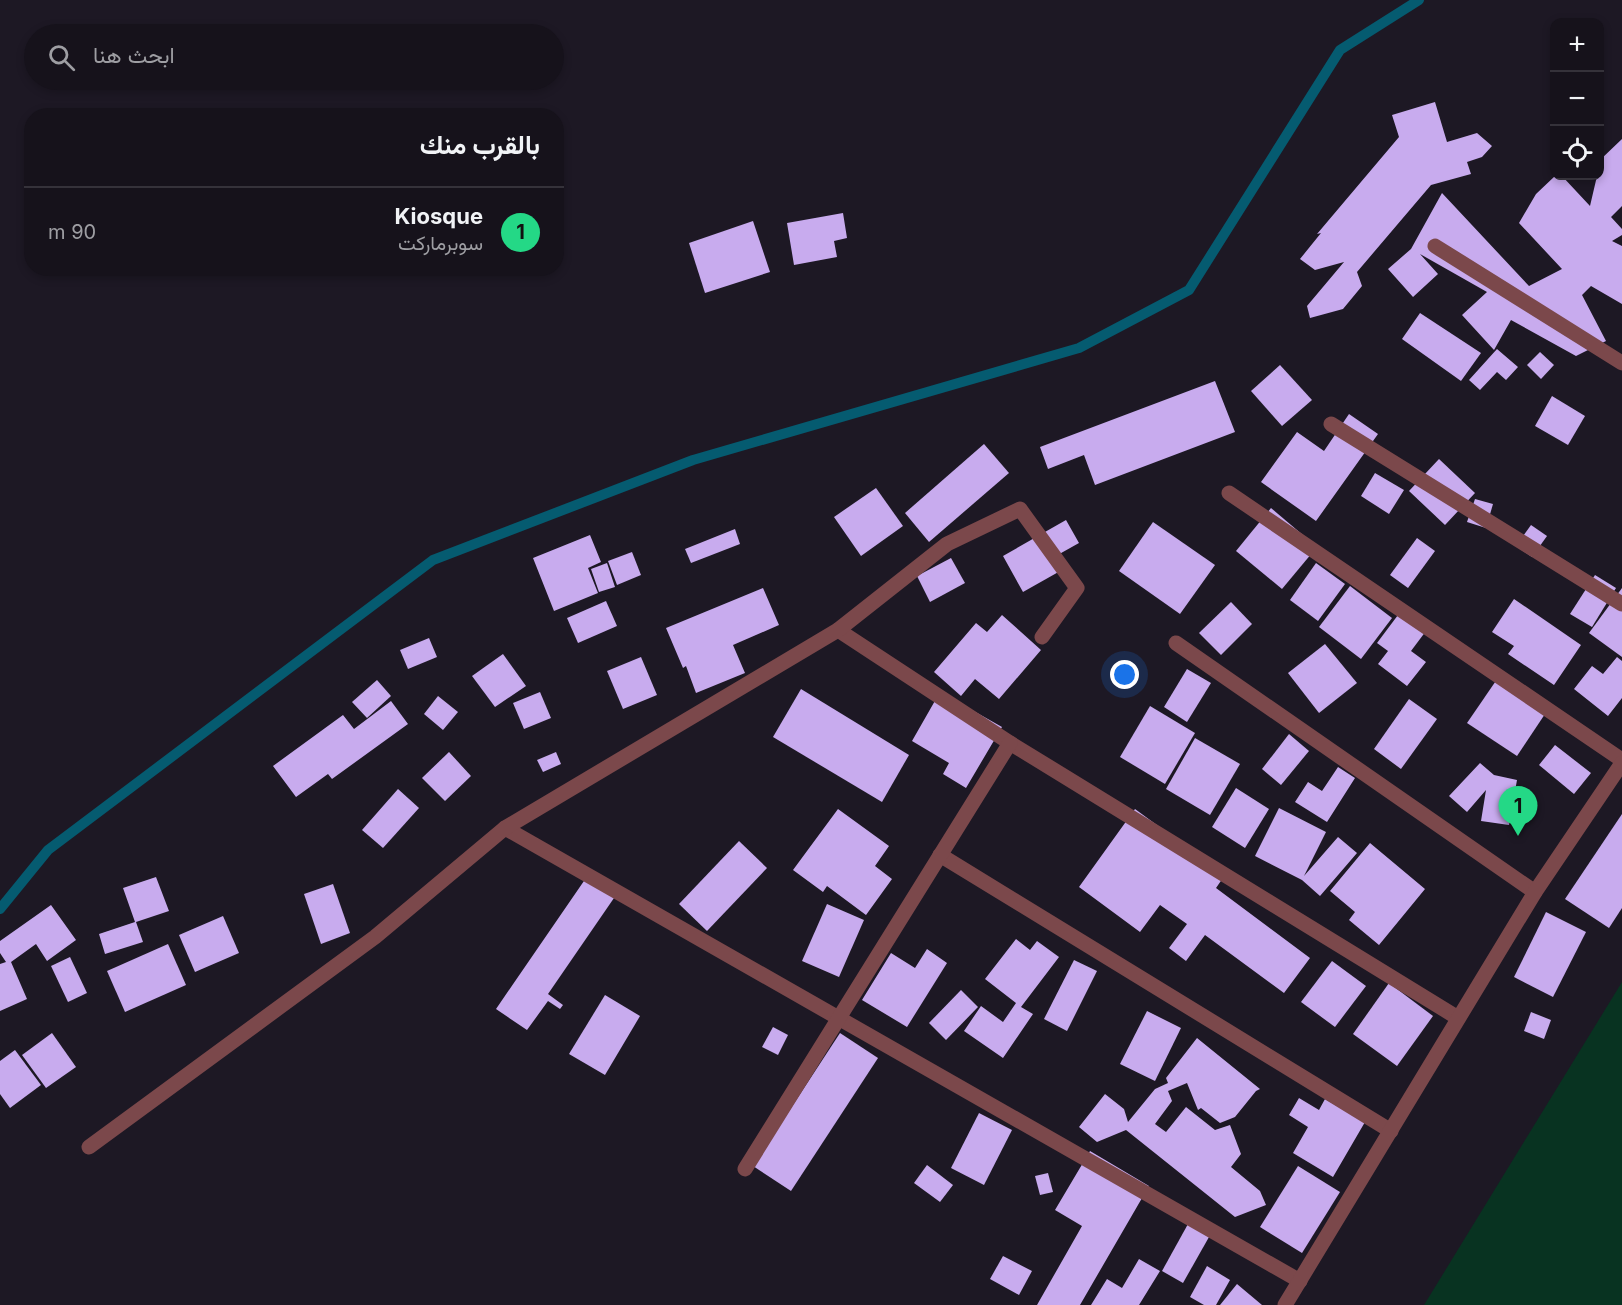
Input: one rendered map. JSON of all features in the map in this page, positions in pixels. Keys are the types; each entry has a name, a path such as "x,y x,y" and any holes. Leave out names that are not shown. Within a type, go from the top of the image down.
{"street":[{"path":"1435,246 1622,363"},
{"path":"1331,424 1622,604"},
{"path":"1229,493 1622,761 1535,892 1285,1305"},
{"path":"89,1147 375,937 505,828 838,630 947,544 1020,509 1077,588 1042,637"},
{"path":"838,630 1010,743 1458,1018"},
{"path":"1176,644 1535,892"},
{"path":"745,1169 1010,743"},
{"path":"505,828 1300,1281"},
{"path":"940,855 1391,1131"}],"green space":[{"path":"1622,982 1622,1305 1424,1305"}],"building":[{"path":"1435,102 1447,142 1477,133 1492,146 1482,157 1467,162 1471,174 1431,185 1357,272 1362,286 1343,309 1310,318 1307,306 1344,262 1315,270 1300,259 1321,233 1317,234 1399,137 1392,115"},
{"path":"1622,139 1622,206 1611,217 1622,229 1622,235 1612,241 1622,246 1622,304 1591,286 1582,295 1606,341 1576,356 1511,320 1494,350 1462,315 1487,292 1420,254 1438,274 1413,297 1388,269 1411,249 1442,193 1529,286 1562,269 1519,223 1536,194 1551,180 1566,180 1590,206 1596,180 1604,180 1604,156"},
{"path":"843,213 847,238 834,241 837,257 794,265 787,223"},
{"path":"753,221 770,272 705,293 689,243"},
{"path":"1420,313 1481,353 1461,381 1402,339"},
{"path":"1497,349 1518,367 1506,380 1497,372 1480,390 1469,380"},
{"path":"1540,352 1554,365 1541,379 1527,365"},
{"path":"1280,365 1312,400 1282,426 1251,391"},
{"path":"1215,381 1235,432 1095,485 1084,455 1048,469 1040,447"},
{"path":"1552,396 1585,416 1568,445 1535,426"},
{"path":"1349,414 1378,434 1316,521 1261,482 1297,432 1324,451"},
{"path":"984,444 1009,473 929,542 905,513"},
{"path":"1439,459 1475,493 1445,525 1409,491"},
{"path":"1375,473 1404,490 1389,514 1361,496"},
{"path":"876,488 903,526 861,556 834,517"},
{"path":"1475,499 1493,504 1486,528 1467,522"},
{"path":"1271,508 1317,547 1282,589 1236,551"},
{"path":"1066,520 1079,543 1054,557 1062,570 1023,592 1003,556"},
{"path":"1153,522 1215,565 1180,614 1119,571"},
{"path":"1531,525 1547,536 1532,557 1516,546"},
{"path":"735,529 740,544 691,563 685,549"},
{"path":"590,535 601,562 588,568 598,593 554,611 533,558"},
{"path":"1417,538 1435,551 1408,588 1390,575"},
{"path":"632,552 641,575 617,585 608,561"},
{"path":"951,558 965,583 930,602 917,576"},
{"path":"607,563 615,587 599,592 591,569"},
{"path":"1316,563 1345,584 1318,621 1290,600"},
{"path":"1595,575 1616,588 1592,627 1570,614"},
{"path":"1350,586 1392,618 1361,659 1319,627"},
{"path":"763,588 779,625 733,645 745,673 696,693 686,666 683,668 666,628"},
{"path":"1622,588 1622,657 1589,633"},
{"path":"1514,599 1581,645 1554,685 1508,654 1514,646 1492,632"},
{"path":"606,601 617,626 578,643 567,618"},
{"path":"1231,602 1252,624 1221,655 1199,633"},
{"path":"1401,611 1426,631 1411,651 1426,662 1407,686 1378,664 1388,651 1377,643"},
{"path":"1002,615 1041,650 999,699 975,679 961,696 934,672 976,623 987,632"},
{"path":"429,638 437,657 408,669 400,650"},
{"path":"1325,644 1357,683 1319,713 1288,673"},
{"path":"503,654 526,686 495,707 472,676"},
{"path":"641,657 657,695 623,709 607,671"},
{"path":"1617,657 1622,661 1622,698 1608,716 1574,689 1592,666 1603,674"},
{"path":"1187,669 1211,683 1187,722 1164,707"},
{"path":"1502,672 1551,705 1517,756 1467,723"},
{"path":"377,680 391,696 367,718 352,702"},
{"path":"801,689 909,755 882,802 773,737"},
{"path":"540,692 551,718 524,729 513,703"},
{"path":"940,692 1002,727 966,788 943,774 949,763 912,741"},
{"path":"438,696 458,712 443,730 424,714"},
{"path":"1409,699 1437,719 1401,769 1374,749"},
{"path":"391,701 408,724 332,779 328,774 296,797 273,766 343,715 354,729"},
{"path":"1150,706 1195,733 1165,784 1120,757"},
{"path":"1289,734 1309,751 1281,785 1262,769"},
{"path":"1195,738 1240,764 1210,815 1166,789"},
{"path":"1555,745 1591,773 1574,794 1539,765"},
{"path":"449,752 471,776 445,801 422,778"},
{"path":"556,752 561,764 543,772 537,760"},
{"path":"1480,763 1494,775 1517,780 1509,825 1481,821 1486,790 1467,812 1449,796"},
{"path":"1338,767 1355,778 1327,822 1295,802 1308,782 1322,791"},
{"path":"1236,788 1269,809 1245,848 1212,827"},
{"path":"398,789 419,808 383,848 362,830"},
{"path":"1279,808 1326,832 1304,876 1338,837 1357,853 1320,896 1302,880 1255,856"},
{"path":"838,809 889,846 875,866 892,879 866,915 827,886 823,892 793,870"},
{"path":"1135,809 1225,875 1216,888 1310,958 1284,993 1205,935 1186,961 1169,948 1187,924 1160,905 1140,932 1079,887"},
{"path":"1622,814 1622,908 1609,928 1565,899"},
{"path":"739,841 767,868 707,931 679,904"},
{"path":"1370,843 1425,889 1379,945 1349,920 1355,912 1330,891"},
{"path":"156,877 169,911 136,922 143,942 105,954 99,934 135,922 123,888"},
{"path":"586,878 614,898 548,994 563,1005 560,1009 548,1001 527,1030 496,1009"},
{"path":"333,884 350,933 321,944 304,894"},
{"path":"827,904 864,920 839,977 802,961"},
{"path":"51,905 76,940 47,961 36,944 11,962 27,999 0,1011 0,964 6,962 0,953 0,941"},
{"path":"1546,912 1586,932 1553,997 1514,977"},
{"path":"223,916 239,953 195,972 179,935"},
{"path":"1016,939 1030,950 1037,941 1059,957 1021,1007 1033,1014 1003,1058 964,1031 981,1006 1003,1022 1016,1003 985,979"},
{"path":"168,944 186,985 125,1012 107,971"},
{"path":"927,949 947,963 907,1027 862,1000 891,953 915,968"},
{"path":"70,957 87,993 68,1002 51,966"},
{"path":"1074,960 1097,971 1067,1031 1044,1019"},
{"path":"1332,961 1366,986 1335,1027 1301,1002"},
{"path":"1389,983 1433,1016 1397,1066 1353,1034"},
{"path":"961,990 978,1007 946,1040 929,1023"},
{"path":"605,995 640,1016 605,1075 569,1054"},
{"path":"1147,1011 1181,1028 1155,1081 1120,1064"},
{"path":"1531,1012 1551,1020 1544,1039 1524,1031"},
{"path":"773,1027 788,1035 778,1055 762,1047"},
{"path":"52,1033 76,1067 46,1088 22,1055"},
{"path":"840,1033 878,1058 791,1191 753,1166"},
{"path":"1197,1038 1260,1089 1235,1117 1220,1123 1201,1108 1198,1110 1187,1083 1168,1091 1172,1101 1155,1124 1166,1132 1186,1107 1215,1130 1230,1125 1241,1154 1231,1167 1260,1191 1266,1205 1235,1217 1126,1130 1097,1142 1079,1127 1105,1094 1124,1109 1128,1122 1155,1089 1168,1083 1166,1078"},
{"path":"15,1050 41,1085 10,1108 0,1094 0,1061"},
{"path":"1299,1098 1319,1110 1325,1099 1365,1122 1333,1177 1293,1153 1308,1127 1289,1115"},
{"path":"979,1113 1012,1130 984,1185 951,1168"},
{"path":"1090,1151 1149,1186 1080,1305 1037,1305 1082,1226 1055,1210"},
{"path":"927,1165 953,1185 940,1202 914,1183"},
{"path":"1298,1166 1340,1192 1302,1253 1260,1227"},
{"path":"1048,1173 1053,1192 1040,1195 1035,1176"},
{"path":"1188,1224 1209,1237 1183,1283 1162,1271"},
{"path":"1003,1256 1032,1271 1019,1295 990,1279"},
{"path":"1139,1259 1160,1271 1139,1305 1091,1305 1107,1279 1122,1288"},
{"path":"1207,1266 1230,1280 1216,1305 1204,1305 1190,1297"},
{"path":"1237,1284 1262,1305 1220,1305"}],"waterway":[{"path":"0,909 48,850 433,560 693,460 1079,348 1189,290 1340,50 1419,0"}],"place":[{"name":"Kiosque","path":"1518,836"}]}
